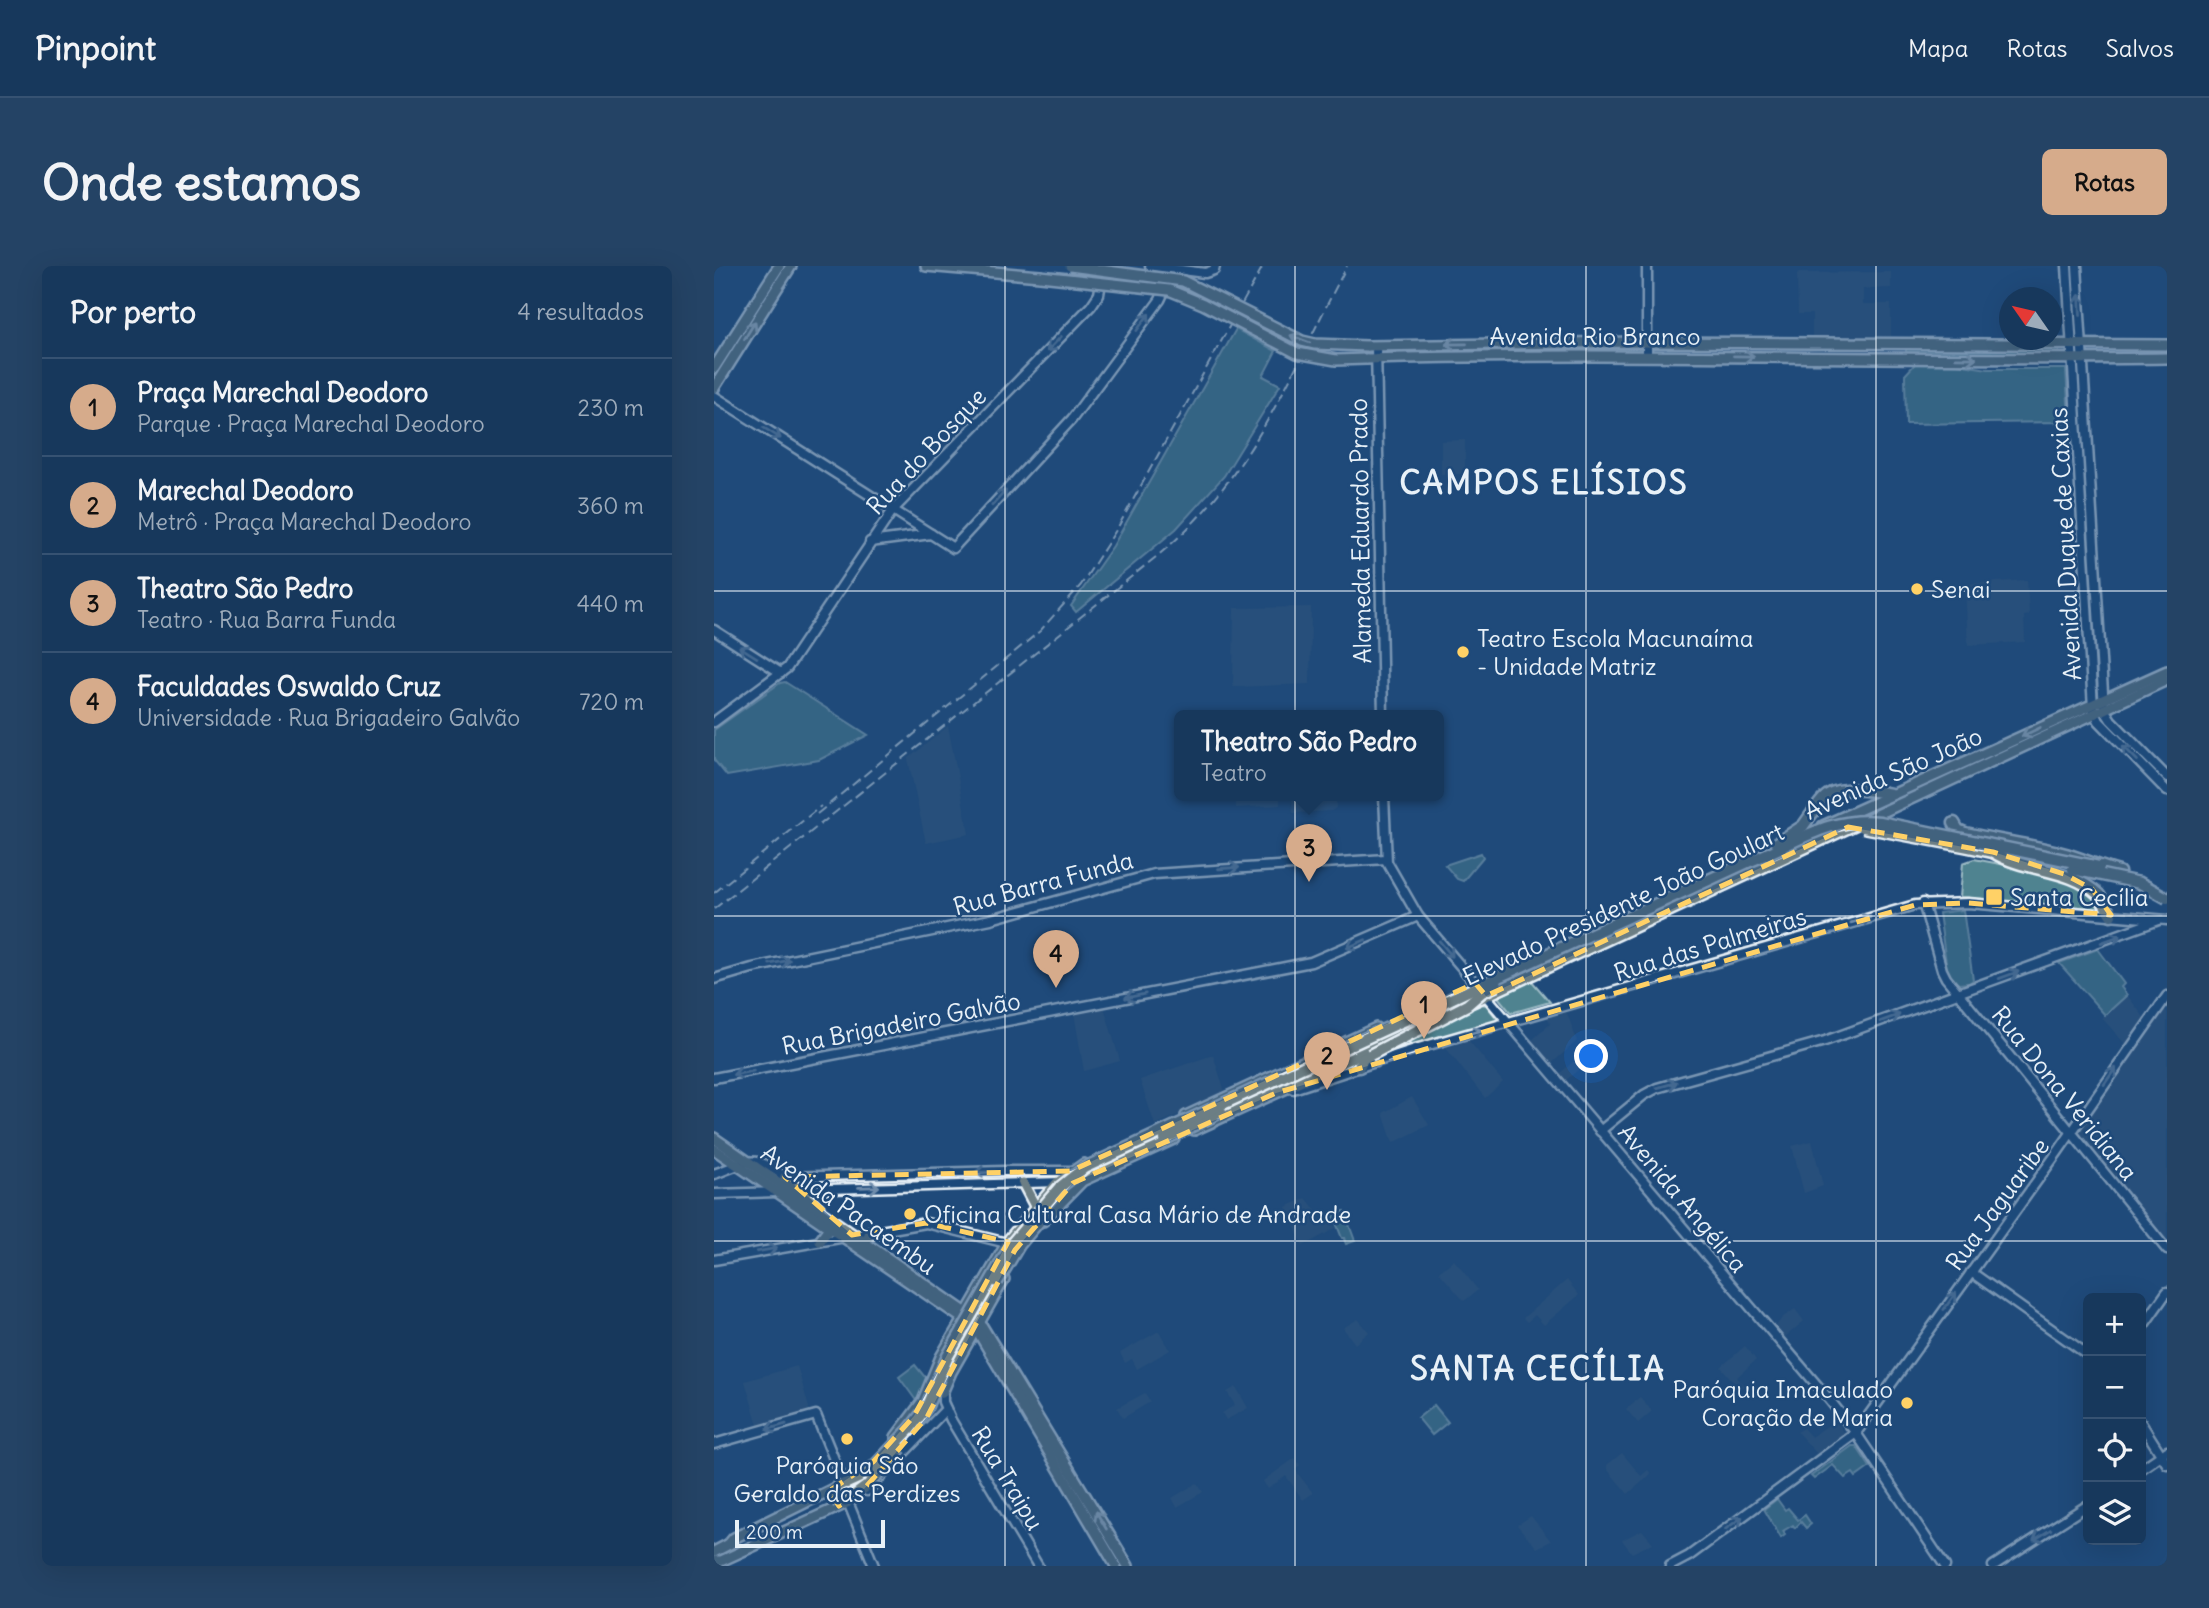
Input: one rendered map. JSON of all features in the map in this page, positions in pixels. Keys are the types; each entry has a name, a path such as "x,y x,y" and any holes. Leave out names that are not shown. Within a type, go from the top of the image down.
{"highway":[{"path":"1751,861 1803,826 1828,795 1857,790 1891,794"},
{"name":"Elevado Presidente João Goulart","path":"847,1483 867,1474 915,1423 926,1408 948,1356 1013,1242 1059,1188 1077,1172 1831,825 1861,820 1880,822 2099,867 2143,878 2167,891"},
{"path":"1954,823 1961,832 2061,852 2099,867"},
{"name":"Elevado Presidente João Goulart","path":"835,1500 852,1497 867,1486 928,1417 948,1369 1019,1245 1075,1182 1104,1166 1484,994 1833,830 1870,827 1993,852 2140,883 2167,898"},
{"path":"1993,852 2012,862 2076,878 2099,895 2115,915"},
{"path":"1359,1067 1363,1059 1484,994"}],"main road":[{"path":"714,368 779,266"},
{"path":"714,388 791,266"},
{"name":"Avenida Rio Branco","path":"926,266 1169,290 1203,304 1297,353 1336,359 1647,355 2167,358"},
{"name":"Avenida Rio Branco","path":"1070,266 1182,281 1302,341 1315,344 1372,346 1647,342 2167,345"},
{"name":"Avenida São João","path":"1077,1185 2167,678"},
{"name":"Avenida São João","path":"835,1500 847,1483 883,1452 914,1416 942,1357 1007,1242 1058,1182 1071,1171 1231,1094 1891,794 2097,709 2103,699 2167,678"},
{"path":"1829,837 1864,830 1891,835"},
{"name":"Avenida Pacaembu","path":"714,1138 824,1216 831,1226 840,1237 960,1313 852,1235 831,1226 775,1192 714,1149"},
{"path":"785,1177 817,1205 824,1216"},
{"path":"1023,1183 1036,1208"},
{"path":"943,1392 1017,1254 1077,1185"},
{"path":"820,1241 831,1226"},
{"path":"865,1244 870,1232"},
{"path":"1116,1566 978,1327 1128,1566"},
{"path":"929,1397 931,1381"},
{"path":"716,1560 739,1535 835,1500"},
{"path":"716,1560 721,1562 731,1557 835,1500"},
{"path":"716,1560 835,1500"}],"street":[{"name":"Rua do Bosque","path":"714,722 781,673 791,662 892,510 1091,306 1099,294 1104,266"},
{"path":"1150,266 1196,272 1212,272 1215,266"},
{"path":"1647,266 1647,355"},
{"name":"Avenida Duque de Caxias","path":"2067,266 2077,343"},
{"name":"Avenida Duque de Caxias","path":"2077,266 2077,343 2091,497 2103,699"},
{"path":"714,396 953,548 1076,414 1160,300 1170,268"},
{"name":"Alameda Eduardo Prado","path":"1372,346 1383,710"},
{"name":"Avenida Duque de Caxias","path":"2078,359 2080,471 2097,709 2109,732 2167,791"},
{"path":"2080,471 2091,497"},
{"path":"879,528 879,536 886,541"},
{"path":"870,542 931,534"},
{"path":"714,630 781,673"},
{"name":"Avenida Duque de Caxias","path":"2097,709 2167,776"},
{"path":"1384,801 1386,859"},
{"name":"Avenida Angélica","path":"1386,859 1418,916 1856,1433 1945,1566"},
{"name":"Rua Barra Funda","path":"714,979 752,968 991,919 1144,876 1386,859"},
{"name":"Rua das Palmeiras","path":"1276,1093 1923,903 1968,903 2115,915 2127,912 2165,918"},
{"name":"Rua Dona Veridiana","path":"1923,903 1942,970 2167,1250"},
{"name":"Rua Brigadeiro Galvão","path":"714,1078 1311,962 1418,916"},
{"path":"1600,1131 1650,1091 1825,1041 2165,918"},
{"name":"Rua Jaguaribe","path":"1670,1566 1689,1556 1856,1433 2167,996"},
{"path":"714,1174 736,1165 760,1161 785,1177 1071,1171"},
{"path":"933,1174 929,1179 934,1185"},
{"path":"714,1194 934,1185 1058,1182 1077,1185"},
{"path":"714,1260 926,1223 1007,1242"},
{"path":"1971,1272 2083,1351"},
{"path":"2146,1322 2167,1292"},
{"path":"874,1566 835,1500 872,1487 946,1409 943,1392"},
{"name":"Rua Traipu","path":"946,1409 1038,1566"},
{"path":"714,1443 816,1415 840,1474 847,1483"},
{"path":"2146,1430 2164,1453 2167,1464"},
{"path":"2146,1466 2164,1453"},
{"path":"1993,1566 2083,1508"}],"highlighted area":[{"path":"1848,827 1993,852 2064,874 2092,889 2111,915 1968,903 1915,905 1276,1093 1073,1183 1015,1250 927,1417 864,1489 839,1506 829,1491 873,1462 914,1416 1008,1242 926,1223 852,1235 785,1177 1071,1171 1475,983 1486,996"}],"shaded area":[{"path":"1891,272 1891,288 1863,289 1863,304 1891,304 1891,336 1812,336 1812,314 1798,314 1799,273"},
{"path":"1465,440 1465,474 1441,474 1441,441"},
{"path":"2027,580 2029,615 2024,616 2025,642 1968,645 1965,584"},
{"path":"1311,607 1310,684 1233,687 1234,608"},
{"path":"948,726 969,834 926,843 908,759"},
{"path":"1280,801 1280,805 1236,808 1236,802"},
{"path":"1292,801 1336,801 1336,808 1331,811 1293,813"},
{"path":"2127,995 2146,1020 2127,1046 2102,1018"},
{"path":"1104,1007 1120,1061 1084,1071 1074,1013"},
{"path":"2164,1010 2167,1012 2167,1242 2078,1132"},
{"path":"1567,1013 1577,1041 1551,1064 1531,1041 1550,1024 1548,1018"},
{"path":"1469,1041 1503,1082 1485,1098 1446,1048"},
{"path":"1595,1043 1599,1056 1595,1056 1565,1081 1559,1074"},
{"path":"1213,1055 1225,1092 1222,1096 1155,1125 1140,1080"},
{"path":"1412,1097 1429,1125 1393,1143 1383,1113"},
{"path":"1812,1141 1823,1186 1804,1193 1792,1146"},
{"path":"1306,1198 1322,1222 1328,1217 1336,1228 1303,1246 1286,1207"},
{"path":"1454,1260 1478,1290 1464,1301 1439,1272"},
{"path":"1567,1280 1579,1295 1544,1325 1535,1315 1527,1322 1523,1318"},
{"path":"1795,1309 1804,1321 1785,1337 1776,1326"},
{"path":"1358,1319 1369,1332 1355,1344 1343,1328"},
{"path":"1159,1331 1170,1350 1137,1369 1132,1359 1125,1363 1120,1353"},
{"path":"1745,1346 1756,1360 1737,1377 1744,1386 1740,1389 1721,1367"},
{"path":"797,1366 809,1408 807,1411 758,1425 745,1381"},
{"path":"1236,1387 1248,1408 1226,1420 1222,1413 1235,1405 1227,1392"},
{"path":"1145,1393 1150,1402 1123,1418 1117,1408"},
{"path":"1640,1397 1652,1411 1638,1423 1626,1409"},
{"path":"1836,1420 1846,1435 1818,1455 1797,1432 1803,1428 1811,1437"},
{"path":"1622,1453 1641,1476 1648,1470 1651,1474 1628,1494 1607,1469 1607,1465"},
{"path":"1295,1458 1300,1465 1295,1470 1313,1493 1303,1500 1286,1476 1268,1489 1263,1481"},
{"path":"1197,1483 1203,1492 1177,1507 1172,1498"},
{"path":"1531,1516 1551,1541 1537,1548 1517,1525"},
{"path":"1642,1530 1653,1543 1632,1553 1622,1540"}],"green space":[{"path":"1236,329 1276,351 1263,376 1280,385 1224,476 1176,529 1076,612 1071,606 1113,546"},
{"path":"1640,347 1639,352 1511,353 1511,348"},
{"path":"1906,348 2059,350 2059,353 1906,352"},
{"path":"1915,364 1957,364 1988,369 2066,369 2069,420 1906,424 1905,375"},
{"path":"785,682 868,735 819,760 727,776 714,760 714,730"},
{"path":"1481,853 1483,857 1463,881 1457,879 1445,865"},
{"path":"1974,859 2035,872 2082,886 2092,893 2103,909 1960,897 1963,863"},
{"path":"1963,910 1973,980 1959,984 1948,977 1939,913"},
{"path":"2098,949 2124,984 2121,987 2127,995 2105,1015 2059,963"},
{"path":"1531,980 1550,1002 1511,1013 1498,997"},
{"path":"1481,1004 1486,1005 1497,1019 1494,1023 1376,1057"},
{"path":"1344,1211 1355,1241 1346,1244 1346,1238 1342,1238 1333,1215"},
{"path":"915,1365 924,1376 931,1378 920,1406 899,1377"},
{"path":"1434,1405 1448,1422 1432,1435 1418,1418"},
{"path":"1852,1446 1856,1446 1870,1467 1856,1477 1853,1473 1845,1478 1833,1465 1814,1479 1811,1476"},
{"path":"1777,1499 1785,1510 1788,1508 1798,1520 1805,1515 1811,1524 1806,1528 1801,1522 1795,1528 1793,1525 1783,1531 1785,1535 1781,1538 1764,1509"}],"tunnel":[{"path":"916,1435 933,1414 942,1393"},
{"path":"829,1496 854,1487 871,1474"},
{"path":"832,1504 855,1492"}],"railway":[{"path":"817,814 1040,631 1081,585 1118,527 1263,266"},
{"path":"714,909 1156,557 1190,526 1219,493 1266,422 1347,266"},
{"path":"714,893 821,806"}],"place":[{"name":"Senai","path":"1917,589"},
{"name":"Teatro Escola Macunaíma - Unidade Matriz","path":"1463,652"},
{"name":"Theatro São Pedro","path":"1309,882"},
{"name":"Santa Cecília","path":"1994,897"},
{"name":"Faculdades Oswaldo Cruz","path":"1056,988"},
{"name":"Praça Marechal Deodoro","path":"1424,1039"},
{"name":"Marechal Deodoro","path":"1327,1090"},
{"name":"Oficina Cultural Casa Mário de Andrade","path":"910,1214"},
{"name":"Paróquia Imaculado Coração de Maria","path":"1907,1403"},
{"name":"Paróquia São Geraldo das Perdizes","path":"847,1439"}],"district":[{"name":"CAMPOS ELÍSIOS","path":"1544,482"},
{"name":"SANTA CECÍLIA","path":"1538,1368"}]}
